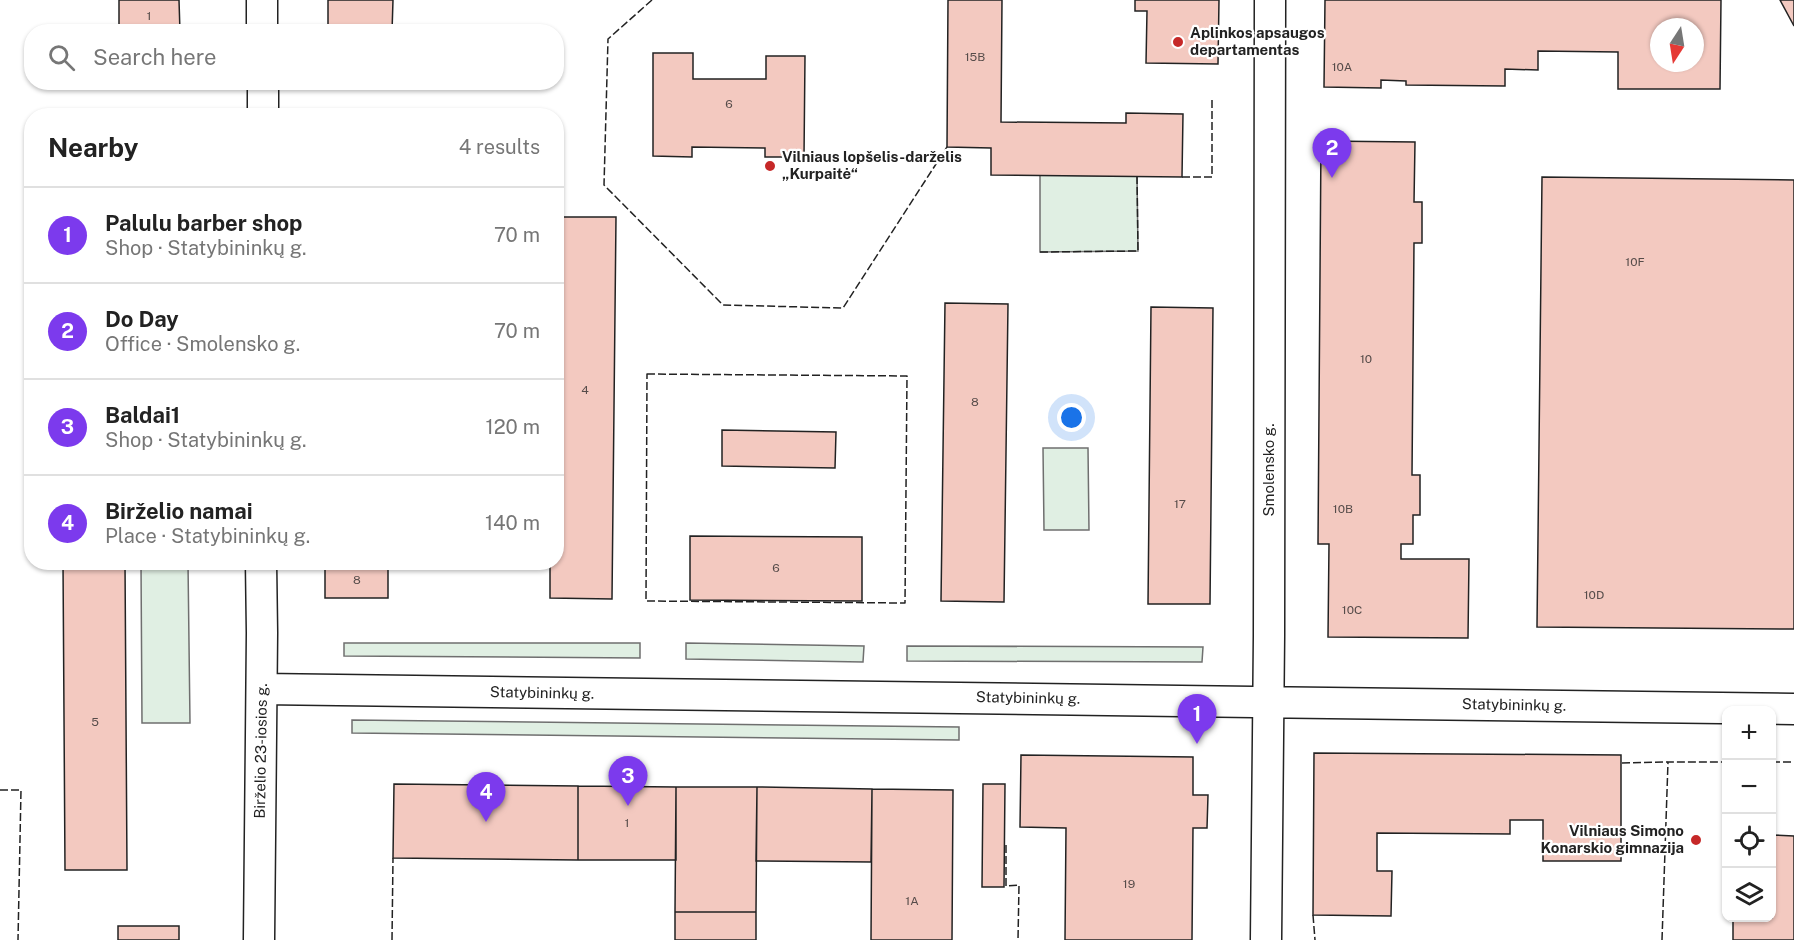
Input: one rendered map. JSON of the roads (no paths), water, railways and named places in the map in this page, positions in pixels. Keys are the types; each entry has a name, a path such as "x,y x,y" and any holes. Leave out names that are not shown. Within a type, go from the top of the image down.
{"street":[{"path":"262,0 262,24"},
{"name":"Smolensko g.","path":"1266,940 1270,0"},
{"path":"263,90 263,108"},
{"name":"Birželio 23-iosios g.","path":"259,940 261,570"},
{"name":"Statybininkų g.","path":"262,689 1794,709"}],"place":[{"name":"Aplinkos apsaugos departamentas","path":"1178,42"},
{"name":"Vilniaus lopšelis-darželis „Kurpaitė“","path":"770,166"},
{"name":"Do Day","path":"1332,178"},
{"name":"Palulu barber shop","path":"1197,744"},
{"name":"Baldai1","path":"628,806"},
{"name":"Birželio namai","path":"486,822"},
{"name":"Vilniaus Simono Konarskio gimnazija","path":"1696,840"}]}
